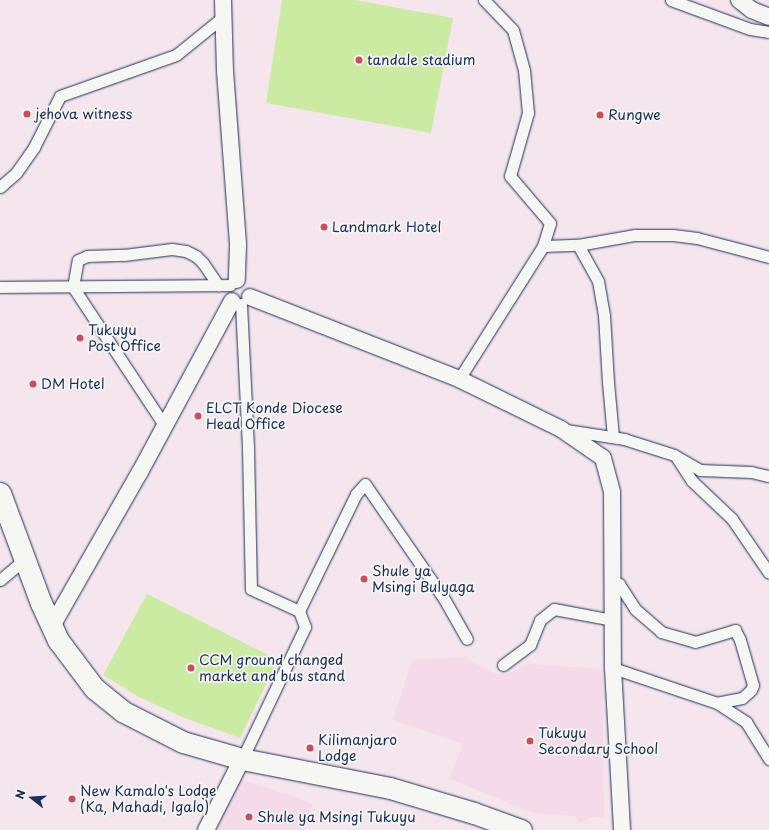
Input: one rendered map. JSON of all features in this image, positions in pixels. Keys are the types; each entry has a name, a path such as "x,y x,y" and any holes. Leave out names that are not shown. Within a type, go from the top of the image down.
{"highway":[{"path":"0,493 24,560 58,640 94,688 122,711 183,742 242,759 390,788 474,813 521,830"}],"street":[{"path":"223,0 225,71 238,245 228,292 241,301 459,379 561,429 604,458 612,492 613,668 622,830"},
{"path":"459,379 543,246 550,223 510,176 528,113 524,70 513,30 484,0"},
{"path":"671,0 750,29 769,32"},
{"path":"739,0 752,10 769,16"},
{"path":"0,187 16,173 34,147 60,96 176,55 223,17"},
{"path":"543,246 578,245 635,235 673,235 698,238 769,257"},
{"path":"578,245 598,281 600,288 604,315 613,437"},
{"path":"164,425 73,287 77,263 81,257 124,255 172,249 186,251 196,256 229,284"},
{"path":"0,287 229,284"},
{"path":"52,626 140,472 164,425 241,301"},
{"path":"206,830 242,759 305,627 299,611 250,590 248,448 241,301"},
{"path":"561,429 613,437 674,454 700,470 752,472 769,476"},
{"path":"674,454 692,481 732,519 769,573"},
{"path":"299,611 356,494 365,484 443,597 467,639"},
{"path":"0,580 24,560"},
{"path":"612,581 619,584 635,609 661,632 695,642 735,630 740,640 753,685 751,690 742,698 717,703"},
{"path":"503,665 530,645 540,620 554,610 612,620"},
{"path":"613,668 717,703 746,722 769,759"}],"shaded area":[{"name":"Tukuyu Secondary School","path":"467,657 468,660 496,674 510,673 527,664 603,669 604,818 592,817 580,823 574,816 533,813 450,779 463,744 393,720 412,660"},
{"path":"224,773 313,804 305,830 207,830"}],"green space":[{"name":"tandale stadium","path":"282,0 355,0 453,18 431,133 266,103"},
{"name":"CCM ground changed market and bus stand","path":"147,594 278,660 240,738 182,717 139,697 103,675"}],"place":[{"name":"tandale stadium","path":"359,60"},
{"name":"jehova witness","path":"27,114"},
{"name":"Rungwe","path":"600,115"},
{"name":"Landmark Hotel","path":"324,227"},
{"name":"Tukuyu Post Office","path":"80,338"},
{"name":"DM Hotel","path":"33,384"},
{"name":"ELCT Konde Diocese Head Office","path":"198,416"},
{"name":"Shule ya Msingi Bulyaga","path":"364,579"},
{"name":"CCM ground changed market and bus stand","path":"191,668"},
{"name":"Tukuyu Secondary School","path":"530,741"},
{"name":"Kilimanjaro Lodge","path":"310,748"},
{"name":"New Kamalo's Lodge (Ka, Mahadi, Igalo)","path":"72,799"},
{"name":"Shule ya Msingi Tukuyu","path":"249,817"}]}
